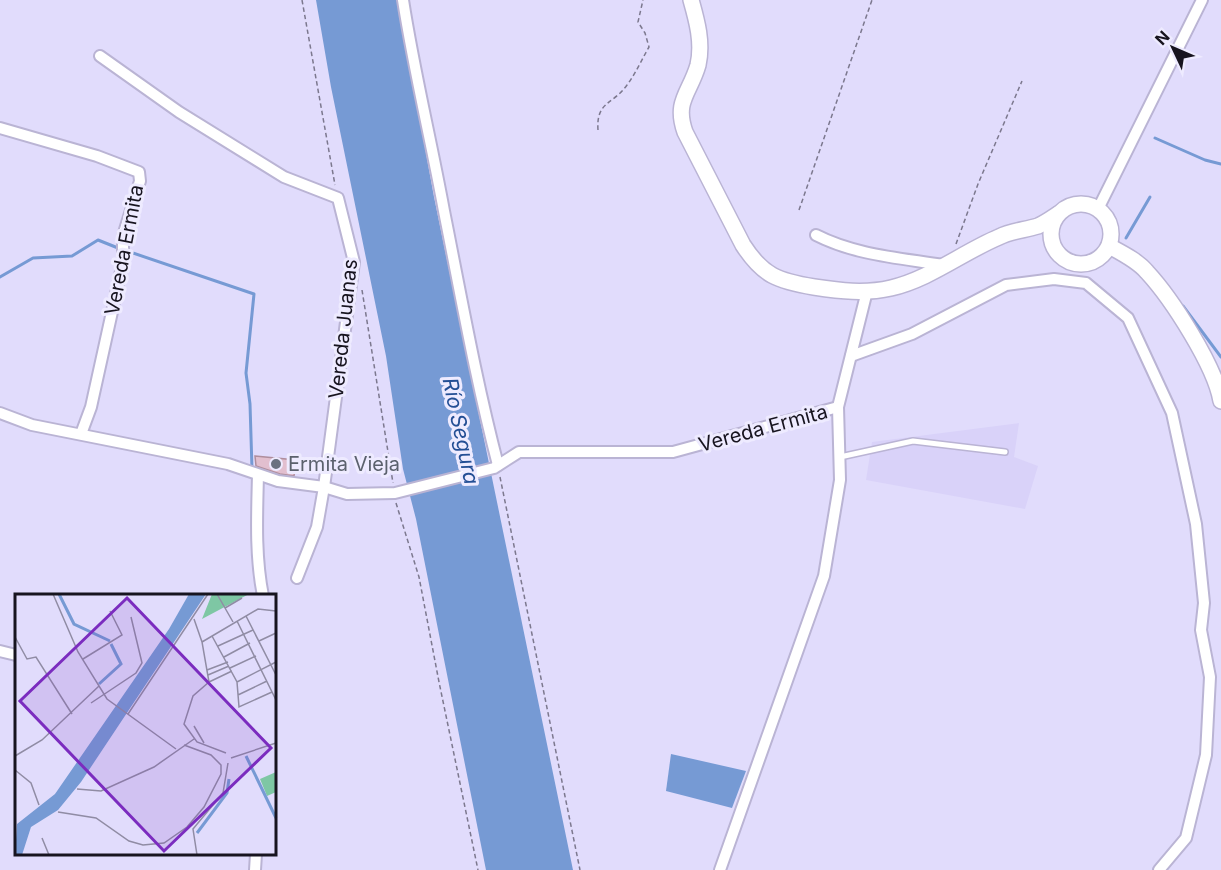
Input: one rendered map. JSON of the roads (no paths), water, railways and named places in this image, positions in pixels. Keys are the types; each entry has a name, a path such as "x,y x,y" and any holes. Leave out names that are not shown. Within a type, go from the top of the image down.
{"main road":[{"path":"691,0 701,44 698,66 681,103 680,119 743,245 754,262 775,277 804,285 844,291 867,291 892,288 943,266 1000,236 1014,232 1038,226 1071,205 1087,204 1098,209 1108,220 1111,232 1109,246 1104,253 1092,262 1077,264 1063,259 1041,239 1029,234 1014,232"},
{"path":"1058,214 1052,223 1051,237 1055,250 1063,259"},
{"path":"1109,246 1146,270 1182,318 1218,387 1221,401"}],"street":[{"path":"403,0 412,60 441,190 481,400 496,466"},
{"path":"1098,209 1202,0"},
{"name":"Vereda Juanas","path":"100,57 179,112 284,177 338,198 354,262 324,487"},
{"name":"Vereda Ermita","path":"0,128 97,156 139,172 140,182 123,236 123,262 91,407 81,434"},
{"path":"816,235 831,243 861,251 943,266"},
{"path":"851,356 912,334 1006,285 1054,279 1086,283 1128,318 1172,413 1196,524 1204,603 1201,630 1210,677 1206,755 1186,838 1159,870"},
{"path":"838,407 867,291"},
{"name":"Vereda Ermita","path":"0,412 32,424 228,464 278,482 324,487 347,494 395,493 496,466 519,452 673,452 838,407 840,480 824,576 720,870"},
{"path":"258,475 257,542 259,578 263,594"},
{"path":"297,578 317,527 324,487"},
{"path":"0,651 15,655"},
{"path":"255,870 256,855"}],"lane":[{"path":"840,457 914,441 1005,452"}],"water":[{"name":"Río Segura","path":"316,0 398,0 434,197 573,870 486,870 416,519 403,469 386,356 331,87"},
{"path":"671,754 746,771 732,808 666,791"}],"waterway":[{"path":"1155,138 1205,160 1221,164"},
{"path":"1126,238 1150,197"},
{"path":"0,277 33,258 72,256 98,240 118,248"},
{"path":"130,252 254,294 246,373 250,404 252,469"},
{"path":"1183,306 1221,357"}],"place":[{"name":"Ermita Vieja","path":"276,464"}]}
